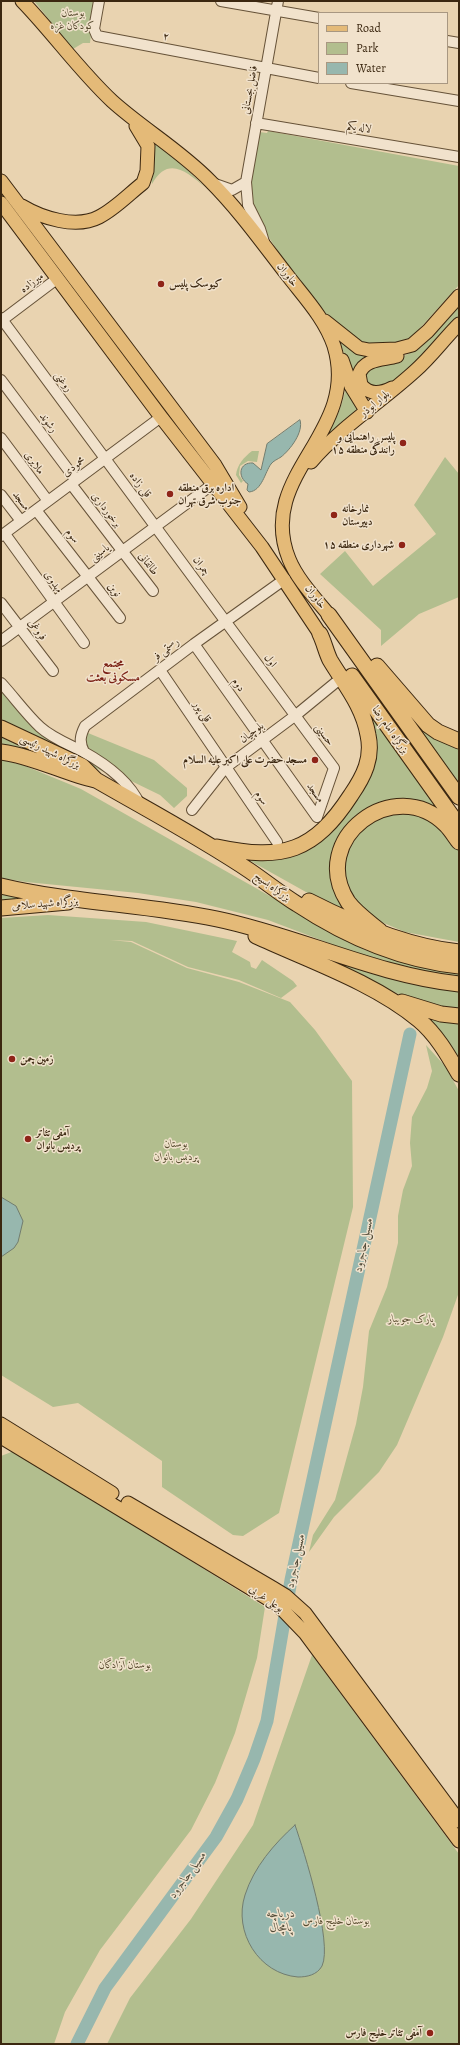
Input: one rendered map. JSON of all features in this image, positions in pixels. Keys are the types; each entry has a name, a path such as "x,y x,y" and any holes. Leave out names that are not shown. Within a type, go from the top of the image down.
{"highway":[{"path":"329,615 358,642 414,712 438,732 459,741"},
{"name":"بزرگراه امام رضا","path":"329,615 459,797"},
{"path":"205,844 256,853 285,850 306,844 317,837 334,820 363,776 369,757 369,736 366,723 356,700 330,658 320,634"},
{"name":"بزرگراه امام رضا","path":"320,634 459,826"},
{"name":"بزرگراه شهید رئیسی","path":"1,728 82,766 96,780"},
{"path":"1,752 23,756 76,776 96,780"},
{"name":"بزرگراه بسیج","path":"96,780 250,871 298,905 368,944 424,961 459,966"},
{"path":"380,931 348,902 340,879 339,859 342,848 346,837 357,824 379,810 410,807 429,813 446,825 459,842"},
{"path":"250,871 329,911 380,931 436,949 459,952"},
{"path":"1,886 216,918 286,937 413,977 459,984"},
{"name":"بزرگراه شهید سلامی","path":"1,908 89,900"},
{"path":"216,918 334,971 387,998 420,1020 440,1042 459,1074"},
{"path":"387,998 441,1014 459,1016"}],"main road":[{"name":"خاوران","path":"23,2 83,72 113,102 188,161 210,181 248,224 322,319 331,338 337,357 338,375 335,405 322,432 291,484 283,507 282,519 289,559 315,598 329,615"},
{"path":"19,204 51,219 70,221 88,220 100,217 143,183 146,177 149,154 147,141 113,102"},
{"name":"خاوران","path":"1,181 215,465 262,547"},
{"name":"خاوران","path":"1,203 161,417 262,547 285,579 320,634"},
{"path":"416,370 392,388 380,392 371,392 364,389 359,379 359,374 364,365 374,360 399,356 412,346 428,331 459,296"},
{"path":"322,319 359,348 380,350 412,346"},
{"name":"بلوار ابوذر","path":"291,484 332,438 367,412 416,370 459,324"},
{"path":"331,338 340,355 351,386 367,412"},
{"name":"بوعلی غربی","path":"1,1424 305,1614 459,1821"},
{"name":"بوعلی غربی","path":"4,1441 287,1602 291,1617 305,1633 459,1841"}],"street":[{"name":"۲","path":"99,1 94,30 97,36 266,69"},
{"path":"221,1 277,6 318,18"},
{"name":"فاضل بجستانی","path":"265,247 260,229 248,205 246,182 277,6"},
{"path":"448,41 459,43"},
{"path":"266,69 318,78"},
{"path":"357,84 459,101"},
{"name":"لاله یکم","path":"256,123 459,157"},
{"path":"210,181 219,187 232,190 246,182"},
{"name":"میرزاده","path":"1,319 58,278"},
{"name":"روغنی","path":"1,319 105,458"},
{"name":"رشوند","path":"1,380 74,482"},
{"name":"محمودی","path":"3,535 161,417"},
{"name":"ملایری","path":"1,438 48,501"},
{"name":"قلی زاده","path":"105,458 156,527"},
{"name":"برخورداری","path":"74,482 123,551"},
{"name":"یاسینی","path":"1,641 213,484"},
{"name":"مسجد","path":"1,495 22,521"},
{"name":"سوم","path":"36,510 88,577"},
{"name":"چمران","path":"156,527 226,620"},
{"name":"مهدوی","path":"3,535 84,643"},
{"name":"طالقانی","path":"123,551 153,591"},
{"name":"نوین","path":"88,577 120,618"},
{"name":"رستمی فر","path":"84,752 80,739 85,726 226,620 285,579"},
{"name":"فروغی","path":"1,603 53,671"},
{"name":"اول","path":"226,620 296,715"},
{"name":"دوم","path":"194,644 262,740"},
{"name":"قلی پور","path":"160,670 225,768"},
{"path":"1,683 40,727 53,737 84,752 104,765 134,793 140,805"},
{"name":"بلوچیان","path":"192,810 225,768 296,715 335,683"},
{"name":"حسینی","path":"296,715 334,768"},
{"name":"مسجد","path":"262,740 317,817 334,768"},
{"name":"سوم","path":"225,768 277,842"}],"green space":[{"name":"بوستان کودکان غزه","path":"34,1 95,1 90,43 83,43 73,49"},
{"path":"268,131 459,166 459,285 412,337 400,342 386,345 359,341 335,323 297,278 258,222 252,203 252,172 259,132 267,133"},
{"path":"146,135 174,157 205,187 185,172 171,168 164,170 158,175 152,184"},
{"path":"459,306 459,318 399,379 374,390 362,378 364,370 402,357 421,347"},
{"path":"336,335 349,348 371,356 355,376 349,366"},
{"path":"346,384 361,409 317,450 332,427 342,402"},
{"path":"252,451 259,451 257,462 248,461 240,466 239,475 243,481 241,483 236,475 239,465"},
{"path":"445,457 459,474 459,597 419,614 381,646 381,630 320,574 345,551 373,586 436,534 414,505"},
{"path":"353,685 459,836 444,820 389,804 338,849 353,914 322,901 238,854 296,853 369,773"},
{"path":"3,689 60,746 91,762 110,775 1,720 1,693"},
{"path":"404,706 459,745 459,787 410,719"},
{"path":"88,733 154,760 187,788 187,796 174,808 160,795 125,778 88,752 85,739"},
{"path":"1,737 49,760 18,748 1,744"},
{"path":"1,760 23,765 81,789 365,950 409,964 459,972 459,977 402,968 347,950 268,920 196,902 138,893 26,882 1,878"},
{"path":"392,810 431,818 459,848 459,942 405,932 379,921 358,908 342,880 347,843 382,813"},
{"path":"1,893 35,898 1,900"},
{"name":"بوستان پردیس بانوان","path":"48,915 146,922 237,941 232,952 250,962 251,967 256,969 262,960 293,981 297,986 281,998 239,980 188,967 132,941 110,940 131,942 187,968 239,982 290,1002 315,1030 352,1081 353,1207 279,1513 243,1536 233,1535 162,1487 162,1461 78,1403 53,1407 1,1375 1,918"},
{"path":"302,945 459,989 459,1011 438,1007 398,994"},
{"path":"421,1015 459,1022 459,1066"},
{"name":"پارک جویبار","path":"426,1045 445,1066 459,1091 459,1292 443,1337 397,1445 379,1472 334,1517 309,1552 313,1535 335,1500 356,1424 363,1387 369,1331 387,1287 398,1243 398,1216 403,1190 412,1166 410,1143 412,1117 427,1088 432,1071"},
{"name":"بوستان آزادگان","path":"14,1451 265,1607 257,1658 235,1733 215,1783 191,1830 100,1950 65,2012 54,2044 1,2044 1,1456"},
{"name":"بوستان خلیج فارس","path":"312,1655 459,1854 459,2044 107,2044 130,1998 191,1919 253,1825"}],"water":[{"path":"300,420 300,430 292,445 285,454 271,464 260,485 253,491 249,492 247,490 248,484 242,478 242,467 248,463 253,463 261,470 267,444"},
{"path":"1,1197 16,1206 23,1221 18,1242 14,1248 1,1257"},
{"name":"دریاچه پامچال","path":"295,1825 316,1897 324,1938 322,1966 317,1972 301,1977 284,1974 272,1968 252,1949 246,1936 242,1909 245,1895 259,1866 272,1848"}],"waterway":[{"name":"مسیل جاجرود","path":"77,2044 105,1988 216,1837 237,1799 254,1759 267,1721 291,1580 410,1034"}],"place":[{"name":"کیوسک پلیس","path":"161,284"},
{"name":"پلیس راهنمایی و رانندگی منطقه ۱۵","path":"403,443"},
{"name":"اداره برق منطقه جنوب شرق تهران","path":"170,494"},
{"name":"نمارخانه دبیرستان","path":"334,515"},
{"name":"شهرداری منطقه ۱۵","path":"402,545"},
{"name":"مسجد حضرت علی اکبر علیه السلام","path":"315,760"},
{"name":"زمین چمن","path":"12,1059"},
{"name":"آمفی تئاتر پردیس بانوان","path":"28,1139"},
{"name":"آمفی تئاتر خلیج فارس","path":"430,2033"}],"district":[{"name":"مجتمع مسکونی بعثت","path":"113,671"}]}
